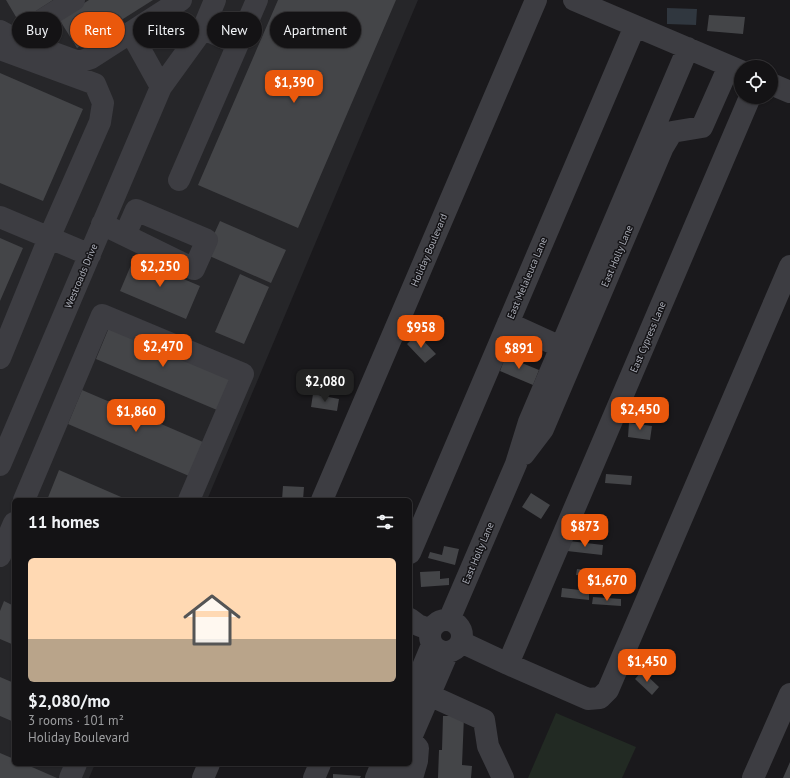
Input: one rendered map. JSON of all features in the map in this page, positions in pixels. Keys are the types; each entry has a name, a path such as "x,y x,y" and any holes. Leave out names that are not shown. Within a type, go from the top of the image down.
{"street":[{"path":"4,39 74,0"},
{"path":"4,39 80,62 91,58 181,0"},
{"name":"Westroads Drive","path":"0,465 6,432 90,255 161,87 203,29 215,0"},
{"path":"252,12 257,0"},
{"name":"Holiday Boulevard","path":"323,498 536,0"},
{"path":"574,0 734,68"},
{"name":"East Melaleuca Lane","path":"412,548 635,26"},
{"path":"203,29 207,31"},
{"path":"131,33 161,87"},
{"path":"0,358 49,238 100,122 103,103 94,84 4,39"},
{"path":"180,180 236,48"},
{"name":"East Holly Lane","path":"568,350 688,48"},
{"name":"East Holly Lane","path":"444,638 516,464 529,422 568,350 663,147 672,132 702,127 734,70"},
{"path":"778,87 790,92"},
{"name":"East Cypress Lane","path":"508,664 747,104"},
{"path":"0,217 90,255"},
{"path":"102,224 125,235"},
{"path":"412,620 444,638 588,699 600,698 608,690 790,266"},
{"path":"25,498 102,315 243,374 190,498"},
{"path":"508,323 568,350"},
{"path":"0,556 12,528"},
{"path":"412,731 420,697 444,638"},
{"path":"753,778 790,694"},
{"path":"420,697 484,720 488,746 503,778"},
{"path":"412,741 418,748 417,761 412,778"},
{"path":"70,778 75,766"},
{"path":"203,778 208,766"},
{"path":"314,778 319,766"},
{"path":"376,778 381,766"},
{"path":"394,778 399,766"}],"shaded area":[{"path":"0,0 418,0 208,498 12,498 12,766 94,766 89,778 0,778"},
{"path":"667,8 697,9 696,25 667,24"},
{"path":"556,713 636,747 622,778 528,778"}],"building":[{"path":"6,0 53,0 34,12 13,12"},
{"path":"89,0 153,0 125,18 125,12 70,12"},
{"path":"278,0 396,0 298,228 198,185 257,48 262,48 262,37 270,18 270,48 361,48 361,12 273,12"},
{"path":"70,12 70,37 62,24 62,17"},
{"path":"709,15 745,17 743,34 707,31"},
{"path":"0,73 83,109 43,201 0,183"},
{"path":"220,221 286,250 271,283 205,254"},
{"path":"0,238 23,248 0,301"},
{"path":"134,258 200,286 186,319 120,291"},
{"path":"240,274 269,287 244,344 215,332"},
{"path":"110,325 231,377 217,410 96,359"},
{"path":"417,334 436,354 425,363 407,344"},
{"path":"506,355 539,370 533,385 500,371"},
{"path":"82,390 203,442 189,476 68,424"},
{"path":"313,394 339,399 337,411 311,407"},
{"path":"642,402 664,406 662,418 640,414"},
{"path":"629,423 652,426 650,440 628,437"},
{"path":"59,470 123,498 48,498"},
{"path":"606,474 632,476 631,485 605,483"},
{"path":"283,486 304,487 303,498 282,498"},
{"path":"531,493 550,505 541,519 522,507"},
{"path":"569,541 603,545 602,555 567,551"},
{"path":"444,546 459,549 455,565 428,558 430,552 442,555"},
{"path":"577,569 597,571 596,577 576,575"},
{"path":"440,571 440,579 449,578 449,585 421,587 420,572"},
{"path":"602,576 628,577 628,593 601,592"},
{"path":"562,588 589,591 589,600 561,597"},
{"path":"593,597 621,599 621,606 592,604"},
{"path":"4,601 12,605 12,644 0,639 0,611"},
{"path":"642,671 659,687 652,695 635,679"},
{"path":"0,677 12,682 12,721 0,716"},
{"path":"443,716 464,716 462,765 472,766 471,778 438,778 439,750 442,750"},
{"path":"0,753 12,758 12,766 30,766 57,778 0,778"},
{"path":"790,762 790,778 783,778"},
{"path":"333,774 361,776 360,778 333,778"}]}
